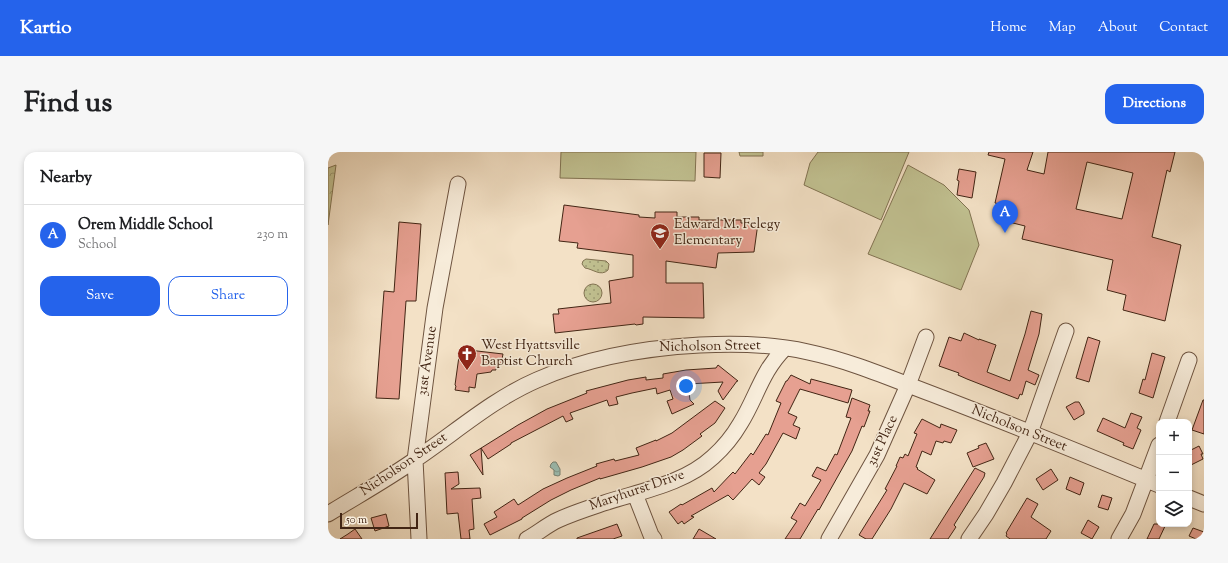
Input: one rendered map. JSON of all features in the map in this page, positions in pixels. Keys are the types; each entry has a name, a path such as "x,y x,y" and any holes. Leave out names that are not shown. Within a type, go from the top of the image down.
{"street":[{"name":"31st Avenue","path":"419,539 415,460 435,308 458,184"},
{"path":"969,539 1004,483 1030,433 1066,331"},
{"name":"31st Place","path":"830,539 877,455 908,385 926,338"},
{"name":"Nicholson Street","path":"328,514 415,460 497,402 535,381 582,362 645,349 688,346 752,344 807,351 832,358 908,385 1153,483"},
{"name":"Maryhurst Drive","path":"527,539 553,523 570,515 667,484 712,458 726,444 740,424 763,376 774,359 785,348"},
{"path":"1168,419 1189,360"},
{"path":"1119,539 1153,483 1157,455"},
{"path":"635,494 650,535 654,539"},
{"path":"1192,499 1204,504"}],"green space":[{"path":"561,152 696,152 695,181 560,178"},
{"path":"739,152 763,152 763,156 740,156"},
{"path":"818,152 909,152 881,220 804,185 810,163"},
{"path":"336,165 328,225 328,168"},
{"path":"908,165 944,185 969,210 979,245 961,290 868,254"},
{"path":"586,259 606,261 609,264 608,270 600,273 585,268 582,264"},
{"path":"593,284 599,287 602,293 599,299 593,302 587,299 584,293 587,287"}],"water":[{"path":"553,462 556,462 560,469 560,475 558,476 554,475 554,470 550,467"}],"building":[{"path":"989,152 1033,152 1027,170 1044,174 1048,152 1175,152 1170,172 1167,170 1152,237 1181,245 1165,321 1123,310 1126,295 1107,290 1113,260 1022,239 1025,226 1005,221 1008,206 995,203 1005,159 988,155","holes":["1087,162 1133,173 1122,219 1076,209"]},
{"path":"704,153 721,153 720,178 704,177"},
{"path":"959,169 976,172 972,198 957,195"},
{"path":"564,205 639,215 639,217 655,218 655,212 677,212 677,217 699,217 699,220 741,220 741,223 758,223 754,252 718,253 716,268 666,261 666,283 703,283 704,318 643,317 643,324 555,333 553,314 559,314 558,309 611,303 609,281 633,277 633,255 577,248 578,243 559,241"},
{"path":"399,222 421,224 416,301 406,301 399,399 376,398 384,291 394,292"},
{"path":"1031,311 1042,314 1039,334 1028,370 1039,375 1035,385 1026,381 1022,395 1020,394 1018,399 967,379 958,375 959,373 939,366 949,337 961,341 964,333 979,340 996,345 987,372 1010,381"},
{"path":"1088,337 1100,341 1089,382 1076,378"},
{"path":"460,349 503,354 501,364 497,363 496,370 477,374 475,388 469,387 469,392 455,390"},
{"path":"1152,353 1165,357 1153,398 1139,393 1143,379 1145,380"},
{"path":"718,365 738,381 723,400 718,391 723,382 688,384 690,400 694,404 672,414 667,401 673,399 670,390 657,394 656,388 616,397 618,404 609,406 607,400 570,413 573,419 566,422 563,416 511,443 488,459 481,448 547,409 587,393 586,391 628,380 646,377 646,380 663,378 663,374 686,370 716,368"},
{"path":"791,375 810,384 811,379 852,390 848,403 800,389 788,413 797,417 793,425 800,428 796,439 783,433 766,464 759,473 765,477 759,485 752,479 733,500 728,495 691,516 694,517 684,524 682,521 678,524 669,512 712,488 714,492 733,472 735,474 751,453 753,455 766,434 768,435 781,403 776,401 786,381"},
{"path":"852,398 870,405 868,411 870,411 864,427 862,426 852,451 819,510 818,509 800,539 785,539 797,521 791,518 800,503 805,506 821,480 812,476 817,467 826,471 835,454 837,455 851,418 846,417"},
{"path":"1203,400 1204,400 1204,434 1192,430"},
{"path":"715,401 725,408 715,423 700,434 702,436 683,450 671,457 642,467 600,478 571,490 551,500 522,519 490,535 484,524 497,517 494,512 514,499 518,505 543,489 597,466 596,464 614,459 615,461 639,455 636,448 656,441 672,433"},
{"path":"1075,402 1079,402 1084,414 1074,420 1066,407"},
{"path":"1131,413 1142,417 1137,428 1141,430 1133,449 1123,445 1124,443 1097,431 1103,418 1125,428"},
{"path":"922,419 940,428 941,424 957,430 951,443 936,441 931,455 922,451 916,467 935,480 927,494 904,483 891,509 872,539 866,539 859,535 887,490 885,489 900,457 903,458 905,454 908,456 917,434 914,433"},
{"path":"986,443 994,459 973,467 967,453"},
{"path":"1199,446 1203,454 1201,454 1203,459 1192,464 1192,455 1192,450"},
{"path":"481,448 483,475 470,455"},
{"path":"975,468 985,473 984,477 954,525 956,527 948,539 930,539"},
{"path":"1051,469 1058,480 1043,490 1036,479"},
{"path":"458,472 459,484 451,489 480,488 481,498 472,499 474,529 469,530 470,539 461,539 458,513 447,514 445,473"},
{"path":"1070,477 1084,483 1080,495 1066,489"},
{"path":"1102,495 1112,498 1108,510 1098,507"},
{"path":"1027,498 1038,504 1031,517 1051,531 1046,539 1010,539 1006,536 1006,533"},
{"path":"386,514 389,526 375,531 371,518"},
{"path":"1088,520 1099,527 1092,539 1081,533"},
{"path":"617,524 622,536 613,539 577,539 577,538"},
{"path":"1154,524 1156,524 1156,527 1165,527 1159,539 1147,539"},
{"path":"1193,528 1204,532 1204,539 1196,539 1189,536"},
{"path":"355,529 362,539 340,539 348,534"},
{"path":"699,529 716,539 693,539"}],"place":[{"name":"Orem Middle School","path":"1005,233"},
{"name":"Edward M. Felegy Elementary","path":"660,250"},
{"name":"West Hyattsville Baptist Church","path":"467,371"}]}
